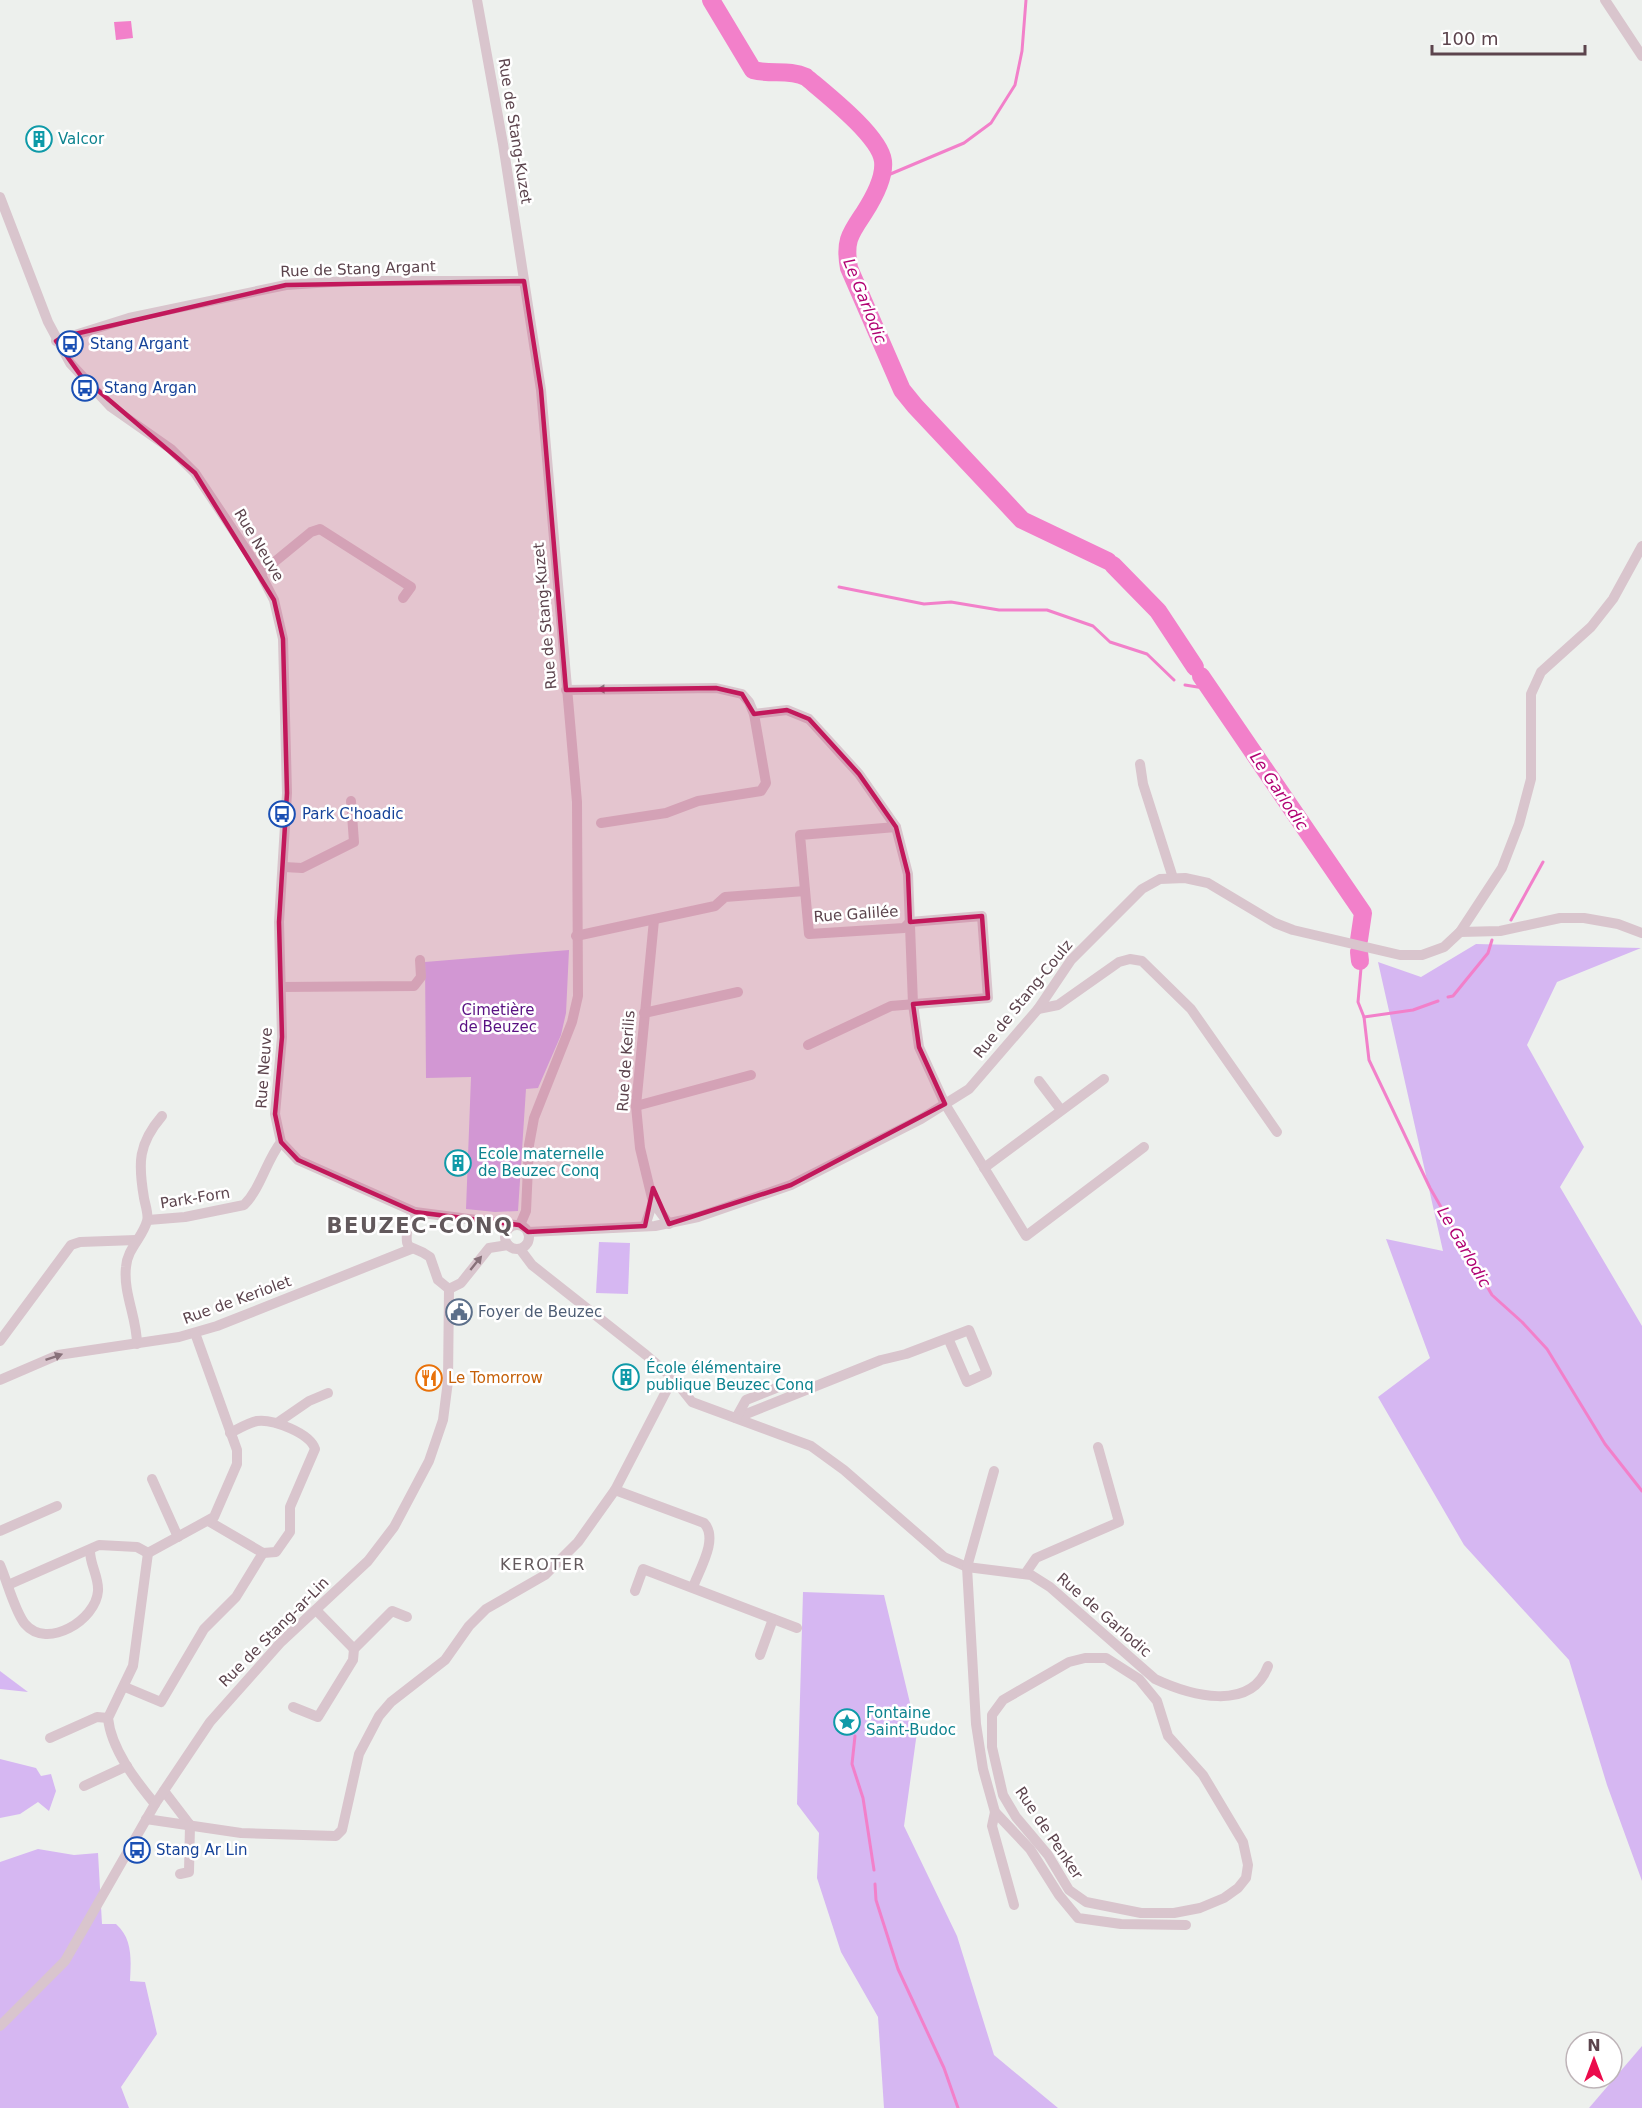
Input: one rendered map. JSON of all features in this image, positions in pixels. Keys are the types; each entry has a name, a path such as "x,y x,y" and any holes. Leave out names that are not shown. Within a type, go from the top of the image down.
{"street":[{"name":"Rue de Stang-Kuzet","path":"477,0 503,144 541,390 577,802 578,996 572,1022 534,1118 529,1145 526,1211 521,1227"},
{"path":"1605,0 1642,56"},
{"name":"Rue Neuve","path":"0,197 56,341 81,376 105,401 171,449 195,473 261,573 274,600 283,639 287,803 279,922 282,1038 275,1114 281,1142"},
{"name":"Rue de Stang Argant","path":"56,341 129,318 286,285 347,281 524,281"},
{"path":"261,573 311,532 320,529 411,587 403,598"},
{"name":"Rue de Stang-Coulz","path":"415,1212 521,1227 645,1226 669,1224 791,1185 921,1119 969,1089 1038,1009 1071,960 1142,889 1160,879 1185,878 1208,883 1275,923 1293,930 1400,955 1422,955 1444,947 1460,932 1502,868 1519,824 1531,779 1531,694 1541,672 1591,627 1613,599 1642,546"},
{"path":"566,690 646,687 658,690 716,688 742,694 749,702 754,714 766,783 761,791 699,801 666,813 601,823"},
{"path":"754,714 787,710 809,718 859,774 896,827 908,874 913,1004 919,1047 945,1104 1026,1236 1144,1147"},
{"path":"1140,764 1143,784 1173,878"},
{"path":"284,867 302,868 354,842 351,801"},
{"name":"Rue Galilée","path":"896,827 800,835 809,934 904,928 910,922"},
{"name":"Rue Galilée","path":"576,936 715,906 725,897 805,891"},
{"path":"808,1045 891,1006 988,998 981,916 910,922"},
{"path":"1460,932 1500,931 1560,918 1584,918 1618,924 1642,933"},
{"name":"Rue de Kerilis","path":"654,920 636,1106 640,1148 653,1202 669,1224"},
{"path":"1038,1009 1058,1005 1119,962 1130,958 1142,961 1191,1009 1277,1132"},
{"path":"281,987 414,986 421,977 420,960"},
{"path":"644,1012 738,992"},
{"path":"636,1106 751,1075"},
{"path":"984,1168 1104,1079"},
{"path":"1039,1081 1061,1110"},
{"path":"137,1344 137,1326 126,1265 136,1240 148,1220 141,1170 142,1148 147,1133 162,1116"},
{"path":"281,1142 298,1160 415,1212 408,1220 406,1238 411,1249 430,1257 438,1280 450,1289 461,1283 489,1248 508,1245 520,1249 528,1242 521,1227 507,1231 505,1238 508,1245"},
{"name":"Park-Forn","path":"148,1220 185,1217 244,1205 251,1199 270,1157 281,1142"},
{"path":"645,1226 653,1202"},
{"path":"0,1341 71,1245 80,1242 136,1240"},
{"name":"Rue de Keriolet","path":"0,1380 58,1355 195,1333 411,1249"},
{"name":"Rue de Garlodic","path":"520,1249 532,1265 673,1378 692,1402 811,1446 877,1498 944,1557 967,1567 1025,1574 1050,1587 1155,1678 1174,1687 1228,1697 1242,1693 1263,1679 1268,1666"},
{"name":"Rue de Stang-ar-Lin","path":"0,2025 65,1961 155,1804 210,1722 239,1686 281,1642 368,1561 406,1508 429,1461 443,1420 447,1396 450,1289"},
{"path":"736,1418 881,1360 906,1354 948,1338 969,1330 987,1372 967,1382 948,1338"},
{"path":"148,1553 210,1522 239,1456 195,1333"},
{"path":"146,1820 241,1833 336,1836 342,1830 359,1754 370,1728 391,1702 445,1660 469,1626 486,1609 528,1586 561,1562 615,1490 673,1378"},
{"path":"736,1418 746,1400 776,1388"},
{"path":"277,1423 309,1401 328,1393"},
{"path":"210,1522 263,1553 276,1552 290,1532 290,1507 315,1449 308,1438 277,1423 257,1421 230,1433"},
{"path":"1025,1574 1036,1558 1119,1522 1098,1447"},
{"path":"994,1471 967,1567 976,1724 983,1769 995,1812 992,1826 1014,1905"},
{"path":"152,1479 178,1537"},
{"path":"615,1490 704,1523 708,1527 710,1540 693,1587"},
{"path":"0,1531 57,1506"},
{"path":"8,1585 90,1551 99,1545 137,1547 148,1553"},
{"path":"0,1565 24,1623 33,1631 52,1634 76,1625 93,1611 98,1593 97,1577 90,1551"},
{"path":"148,1553 133,1666 125,1687 108,1718 109,1727 127,1766 155,1804"},
{"path":"125,1687 161,1702 204,1629 236,1597 263,1553"},
{"path":"635,1591 643,1569 797,1628"},
{"path":"316,1610 354,1649"},
{"path":"293,1707 318,1717 353,1660 354,1649 392,1611 407,1617"},
{"path":"760,1655 772,1619"},
{"path":"1106,1658 1111,1641"},
{"name":"Rue de Penker","path":"1085,1658 1106,1658 1139,1679 1157,1701 1168,1736 1203,1775 1243,1842 1248,1865 1246,1878 1238,1888 1224,1898 1200,1908 1141,1913 1086,1902 1069,1890 1048,1855 1016,1817 1004,1795 992,1747 992,1715 1003,1700 1068,1662 1085,1658"},
{"path":"50,1738 97,1717 108,1718"},
{"path":"84,1786 127,1766"},
{"path":"164,1791 190,1825 189,1872 180,1874"},
{"path":"995,1812 1030,1849 1059,1895 1078,1918 1121,1924 1186,1925"}],"highlighted area":[{"path":"524,281 541,390 566,690 716,688 742,694 754,714 787,710 809,719 859,774 896,827 908,874 910,922 982,916 988,998 913,1004 919,1047 945,1104 791,1185 698,1217 669,1224 653,1188 645,1226 528,1232 519,1225 415,1212 298,1160 281,1142 275,1114 282,1037 279,922 287,793 283,639 274,600 195,473 81,376 56,341 62,337 286,285"}],"green space":[{"path":"1476,944 1641,948 1557,982 1527,1045 1584,1147 1560,1187 1642,1326 1642,1881 1607,1785 1569,1660 1464,1545 1378,1397 1430,1358 1386,1239 1443,1251 1378,962 1421,977"},
{"name":"Cimetière de Beuzec","path":"569,950 566,1013 561,1035 538,1088 526,1089 518,1211 495,1212 466,1209 471,1077 426,1078 425,962"},
{"path":"599,1242 630,1243 628,1294 596,1293"},
{"path":"803,1592 884,1595 917,1732 904,1826 957,1936 994,2055 1058,2108 884,2108 878,2017 841,1952 817,1878 819,1833 797,1804"},
{"path":"0,1671 28,1692 0,1689"},
{"path":"0,1759 36,1768 41,1776 51,1774 56,1791 49,1811 38,1802 20,1814 0,1818"},
{"path":"38,1849 74,1855 98,1853 102,1924 116,1924 122,1930 130,1950 130,1981 145,1982 157,2034 121,2087 129,2108 0,2108 0,1862"},
{"path":"1642,2046 1642,2108 1589,2108 1604,2090 1624,2090 1624,2067"}],"shaded area":[{"path":"131,21 133,38 116,40 114,22"}],"waterway":[{"name":"Le Garlodic","path":"711,0 753,70 793,73 806,77 851,116 880,151 883,168 878,188 849,238 847,251 849,268 902,390 1022,520 1108,561"},
{"path":"881,178 964,143 991,123 1015,85 1022,51 1026,0"},
{"name":"Le Garlodic","path":"1113,565 1158,611 1195,667"},
{"path":"839,587 924,604 951,602 999,610 1047,610 1093,626 1110,642 1147,654 1174,680"},
{"name":"Le Garlodic","path":"1201,676 1363,913 1359,940"},
{"path":"1185,685 1210,689"},
{"path":"1511,920 1543,862"},
{"path":"1448,997 1453,996 1488,953 1492,940"},
{"name":"Le Garlodic","path":"1359,952 1360,961"},
{"name":"Le Garlodic","path":"1361,968 1358,1002 1364,1017 1369,1060 1430,1188 1492,1295 1547,1349 1605,1444 1642,1491"},
{"path":"1364,1017 1413,1010 1438,1001"},
{"path":"855,1736 852,1764 863,1798 874,1870"},
{"path":"875,1884 876,1900 898,1969 944,2068 958,2108"}],"place":[{"name":"Valcor","path":"39,139"},
{"name":"Stang Argant","path":"70,344"},
{"name":"Stang Argan","path":"85,388"},
{"name":"Park C'hoadic","path":"282,814"},
{"name":"Ecole maternelle de Beuzec Conq","path":"458,1163"},
{"name":"Foyer de Beuzec","path":"459,1312"},
{"name":"École élémentaire publique Beuzec Conq","path":"626,1377"},
{"name":"Le Tomorrow","path":"429,1378"},
{"name":"Fontaine Saint-Budoc","path":"847,1722"},
{"name":"Stang Ar Lin","path":"137,1850"}],"district":[{"name":"BEUZEC-CONQ","path":"420,1226"},
{"name":"KEROTER","path":"543,1564"}]}
